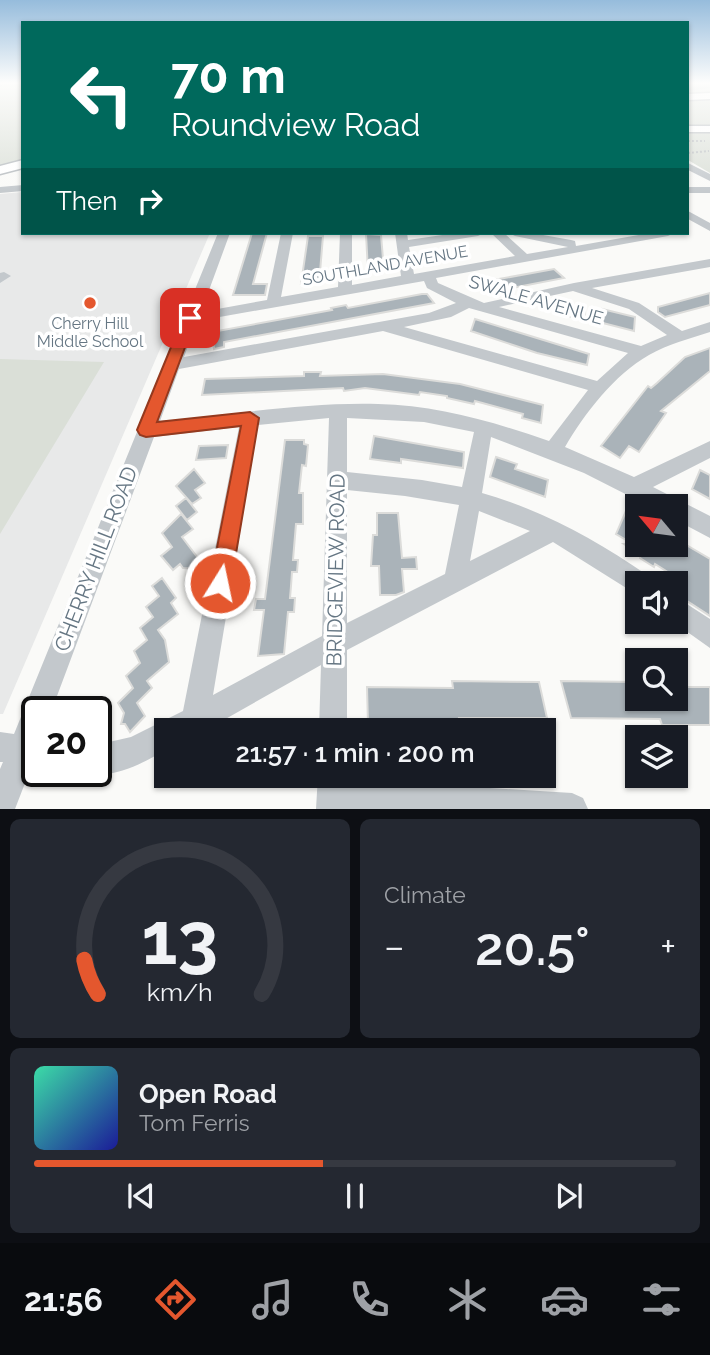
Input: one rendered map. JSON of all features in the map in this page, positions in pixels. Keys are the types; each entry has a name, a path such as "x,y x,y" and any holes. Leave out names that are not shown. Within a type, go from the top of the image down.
{"main road":[{"path":"689,129 710,129"},
{"path":"0,170 21,165"}],"street":[{"path":"689,167 709,188"},
{"path":"0,190 21,188"},
{"path":"689,190 709,188"},
{"path":"689,215 707,227"},
{"path":"689,229 707,227"},
{"name":"CHERRY HILL ROAD","path":"0,808 20,749 223,235"},
{"path":"273,303 287,235"},
{"path":"345,290 346,235"},
{"path":"408,279 402,238 448,235"},
{"name":"SWALE AVENUE","path":"500,235 524,258"},
{"path":"524,235 558,243 592,246"},
{"name":"SOUTHLAND AVENUE","path":"190,318 654,235"},
{"path":"486,306 710,263"},
{"name":"SWALE AVENUE","path":"428,275 432,285 467,303 486,306 642,352"},
{"path":"574,287 634,306 679,337"},
{"path":"171,365 446,314 467,303"},
{"path":"382,326 601,388"},
{"path":"554,450 564,430 601,388 642,352 710,327"},
{"path":"146,430 338,410 433,416 484,427 554,450 648,494"},
{"name":"BRIDGEVIEW ROAD","path":"333,718 338,410"},
{"path":"187,718 250,418"},
{"path":"455,581 484,427"},
{"path":"635,487 710,449"},
{"path":"338,481 419,488 472,499 552,531 625,573"},
{"path":"688,516 710,528"},
{"path":"199,718 335,643 552,531"},
{"path":"688,618 710,635"},
{"path":"112,758 154,741"},
{"path":"332,793 572,809"}],"path":[{"path":"689,141 710,140"},
{"path":"689,152 709,151"}],"shaded area":[{"path":"0,121 21,121 21,162 0,168"},
{"path":"689,121 710,121 710,173 689,161"},
{"path":"21,192 21,235 209,235 3,714 0,714 0,194"},
{"path":"0,359 104,362 0,534"}],"building":[{"path":"251,235 266,235 253,284 267,284 265,295 233,295"},
{"path":"366,235 381,235 384,271 368,271"},
{"path":"308,236 323,236 319,284 301,284"},
{"path":"554,269 564,278 486,293 477,283"},
{"path":"710,293 710,305 665,317 658,312 658,307"},
{"path":"427,294 434,303 224,342 224,347 214,349 212,332 332,310 331,308 346,305 348,308"},
{"path":"562,302 585,309 584,320 560,314"},
{"path":"602,309 635,317 634,331 599,322"},
{"path":"475,319 589,354 587,365 537,353 471,331"},
{"path":"710,348 710,371 661,411 666,413 639,452 629,446 620,458 601,446 648,386 651,388 685,357"},
{"path":"304,372 321,372 320,376 383,374 460,384 543,405 541,423 522,418 523,414 475,401 474,404 420,392 419,395 365,388 344,391 343,388 202,395 205,379 304,376"},
{"path":"374,436 464,452 463,468 401,459 401,463 370,459"},
{"path":"285,440 304,440 304,444 308,445 306,466 302,465 299,493 303,493 303,524 296,524 293,560 298,560 297,572 292,572 290,598 295,598 294,612 288,612 284,654 258,656 264,610 254,610 256,599 265,599"},
{"path":"228,445 226,458 196,460 199,446"},
{"path":"496,457 517,464 515,469 548,480 545,497 490,477"},
{"path":"194,469 205,483 195,490 201,498 192,504 176,486"},
{"path":"700,470 710,475 710,499 692,489"},
{"path":"186,498 197,512 187,520 176,506"},
{"path":"377,513 398,513 402,558 416,557 417,569 402,569 404,592 396,595 380,595 379,566 371,566 373,535 377,535"},
{"path":"625,513 625,539 616,534"},
{"path":"181,514 193,529 182,537 198,558 210,558 207,569 183,568 180,564 173,570 161,556 172,547 162,533"},
{"path":"688,546 710,559 710,616 688,602 688,571 666,571 640,558 688,557"},
{"path":"162,578 176,598 171,603 178,614 158,630 165,640 169,662 147,681 152,688 137,703 145,716 130,732 125,724 121,724 124,713 118,703 133,688 126,676 140,663 134,651 147,640 140,628 153,617 146,607 159,596 152,586"},
{"path":"452,681 539,682 547,718 368,718 367,687 453,688"},
{"path":"561,681 625,682 625,711 688,711 688,687 710,687 710,725 662,725 660,719 571,718"}],"place":[{"name":"Cherry Hill Middle School","path":"90,303"}],"route":[{"path":"190,318 146,430 250,418 220,583"}]}
